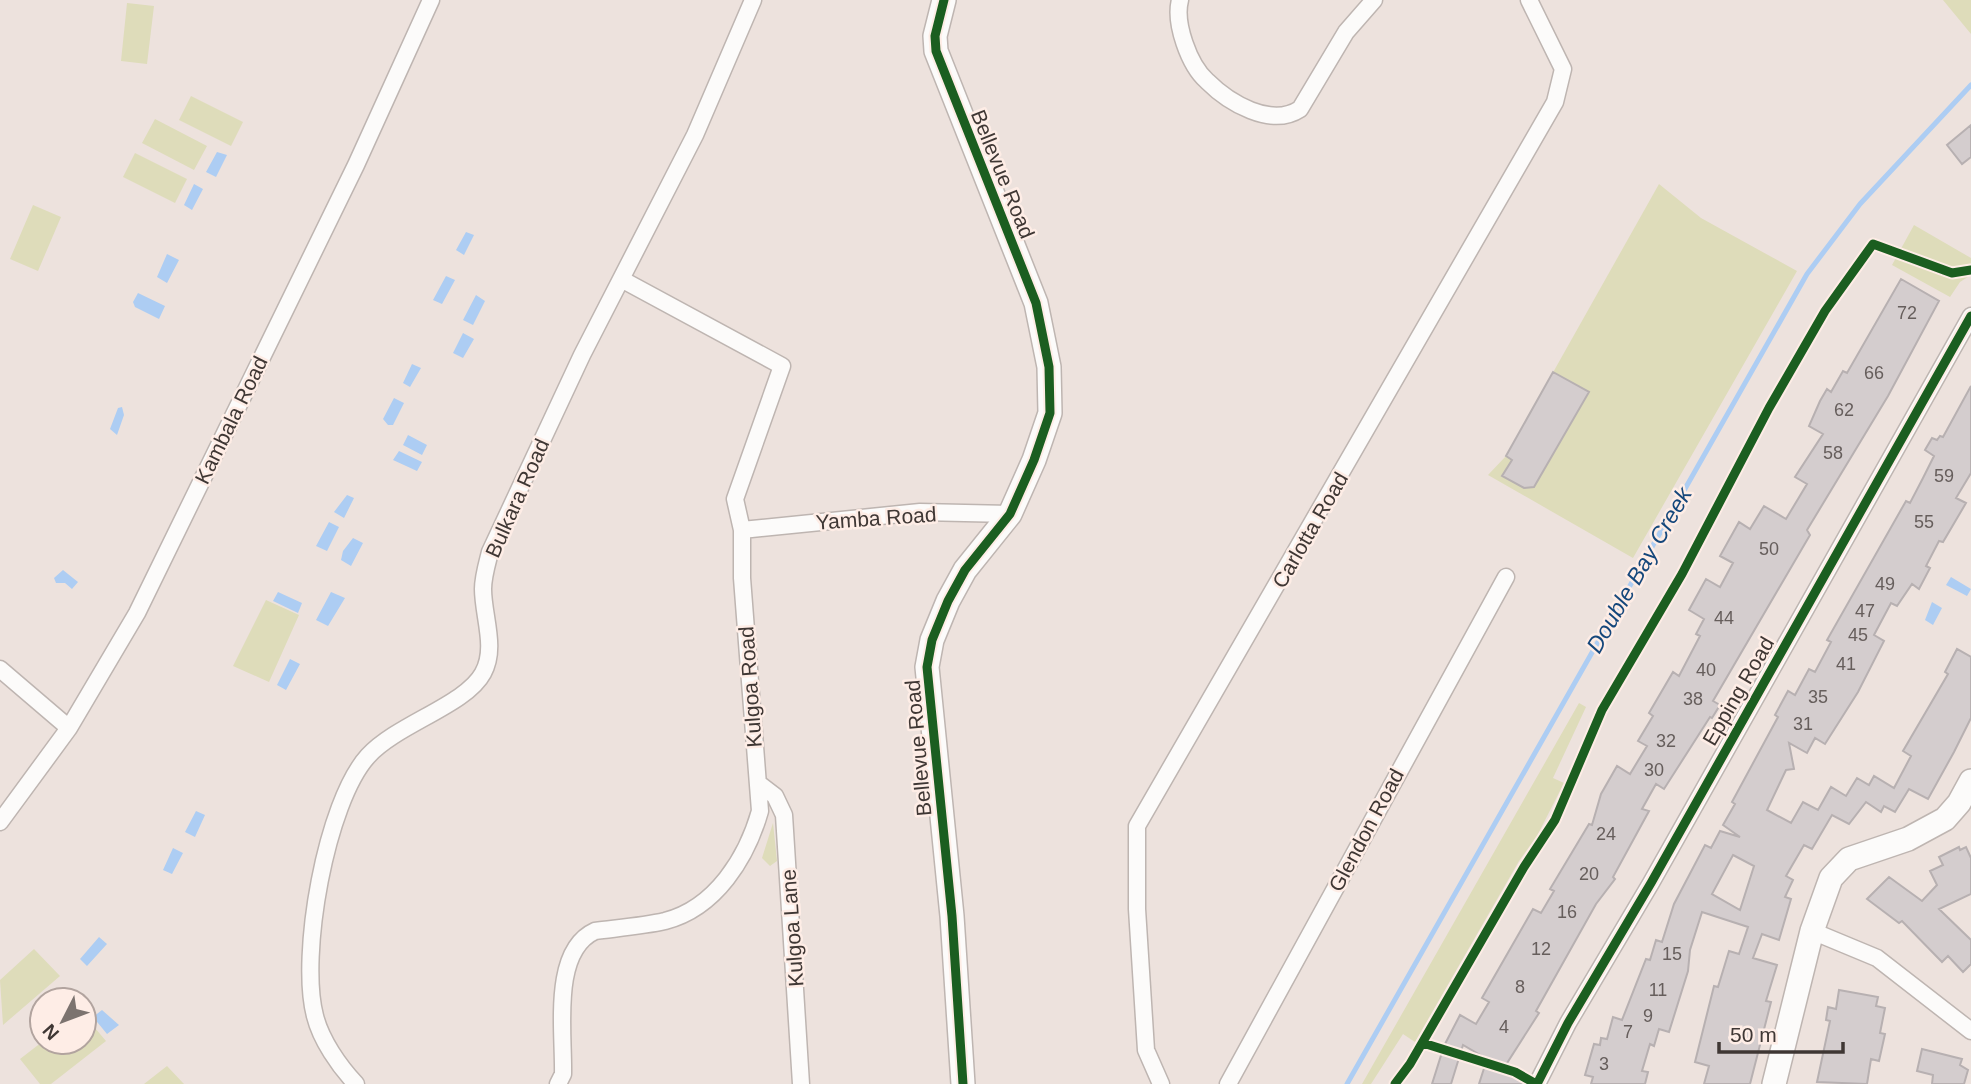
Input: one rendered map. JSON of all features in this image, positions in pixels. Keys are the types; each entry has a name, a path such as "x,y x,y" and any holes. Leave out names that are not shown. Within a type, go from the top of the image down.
{"street":[{"name":"Kambala Road","path":"0,822 69,727 137,613 356,165 431,0"},
{"name":"Bulkara Road","path":"354,1083 322,1035 315,1016 309,971 320,878 343,800 366,757 391,734 464,694 483,674 491,650 483,586 490,552 621,279 695,135 754,0"},
{"name":"Bellevue Road","path":"944,0 935,36 936,51 1036,303 1049,367 1050,412 1034,460 1010,513 965,570 948,601 932,640 927,667 952,916 962,1084"},
{"path":"1180,0 1177,14 1198,69 1206,81 1244,106 1275,118 1288,117 1300,109 1346,32 1374,0"},
{"name":"Carlotta Road","path":"1161,1084 1146,1050 1137,909 1137,826 1555,102 1563,69 1529,0"},
{"name":"Kulgoa Road","path":"558,1084 563,1074 565,972 574,947 584,936 595,931 667,920 698,905 720,886 753,837 760,811 742,578 742,530 735,499 782,366 621,279"},
{"name":"Epping Road","path":"1537,1084 1568,1023 1651,883 1971,316"},
{"name":"Yamba Road","path":"742,530 920,512 1010,513"},
{"name":"Glendon Road","path":"1228,1084 1506,577"},
{"path":"0,669 69,727"},
{"path":"1774,1084 1823,894 1839,867 1860,853 1908,839 1939,822 1959,803 1971,781"},
{"name":"Kulgoa Lane","path":"758,783 775,796 785,815 802,1084"},
{"path":"1812,931 1877,958 1971,1031"}],"shaded area":[{"path":"1943,0 1971,0 1971,34"},
{"path":"127,3 154,6 147,64 121,61"},
{"path":"191,96 243,122 231,146 179,120"},
{"path":"155,119 207,146 194,170 142,143"},
{"path":"135,153 187,179 175,203 123,177"},
{"path":"1659,184 1701,218 1797,271 1633,558 1488,475 1506,456"},
{"path":"33,205 61,217 38,271 10,259"},
{"path":"1914,225 1971,258 1971,275 1960,282 1950,297 1892,265"},
{"path":"266,600 299,615 269,682 233,666"},
{"path":"1579,703 1586,707 1553,778 1564,783 1537,836 1519,861 1415,1042 1403,1034 1371,1084 1362,1084"},
{"path":"773,823 777,861 770,866 762,858"},
{"path":"34,949 60,976 48,986 28,986 28,1004 3,1025 0,980"},
{"path":"98,1032 106,1041 98,1047"},
{"path":"28,1053 28,1056 87,1056 51,1084 40,1084 20,1059"},
{"path":"167,1066 184,1084 144,1084"}],"water":[{"path":"217,152 227,155 216,177 206,172"},
{"path":"194,184 203,189 192,210 184,205"},
{"path":"466,232 474,235 464,255 456,250"},
{"path":"167,254 179,260 167,283 157,277"},
{"path":"446,276 455,280 442,304 433,300"},
{"path":"138,293 165,306 159,319 135,307 133,302"},
{"path":"476,295 485,301 473,325 463,320"},
{"path":"463,333 474,339 463,358 453,353"},
{"path":"412,364 421,368 410,387 403,383"},
{"path":"394,398 404,403 393,425 388,425 383,419"},
{"path":"122,407 124,415 117,435 110,429 118,408"},
{"path":"408,435 427,445 422,455 403,445"},
{"path":"399,451 422,462 417,471 393,460"},
{"path":"347,495 354,498 344,518 334,512"},
{"path":"329,522 339,527 327,551 316,546"},
{"path":"353,538 363,543 351,566 341,560 343,551"},
{"path":"63,570 78,582 72,589 65,583 56,583 54,578"},
{"path":"1951,577 1971,589 1967,596 1946,585"},
{"path":"278,592 302,603 298,613 273,601"},
{"path":"331,592 345,598 328,626 316,620"},
{"path":"1932,602 1942,608 1933,625 1925,620"},
{"path":"290,659 300,664 286,690 277,685"},
{"path":"196,811 205,815 195,837 185,832"},
{"path":"173,848 183,853 172,874 163,870"},
{"path":"99,937 107,944 87,966 80,959"},
{"path":"102,1010 119,1025 107,1034 98,1023 98,1013"}],"building":[{"path":"1971,125 1971,157 1962,164 1947,145"},
{"path":"1901,279 1939,301 1888,396 1807,530 1810,535 1713,701 1720,705 1664,789 1656,784 1642,809 1649,811 1613,877 1615,879 1596,904 1536,1011 1539,1013 1502,1071 1528,1079 1527,1084 1479,1084 1487,1059 1463,1045 1451,1084 1432,1084 1444,1046 1460,1015 1476,1024 1489,1002 1482,998 1533,909 1541,913 1554,891 1550,889 1589,824 1592,825 1601,794 1617,766 1630,774 1647,746 1638,741 1653,716 1649,713 1673,672 1679,676 1700,636 1696,634 1704,619 1689,610 1706,579 1720,587 1733,563 1720,556 1739,522 1750,529 1764,506 1786,519 1807,484 1795,477 1823,434 1809,426 1820,401 1827,389 1831,392 1843,371 1847,373"},
{"path":"1553,372 1589,392 1534,487 1524,488 1502,476 1512,460 1506,456"},
{"path":"1971,386 1971,473 1956,498 1966,503 1943,542 1939,541 1926,566 1930,568 1919,589 1912,584 1897,606 1891,603 1874,635 1884,641 1858,692 1825,744 1815,738 1807,753 1789,743 1794,769 1786,770 1767,810 1791,823 1803,802 1818,810 1831,787 1846,796 1857,778 1869,785 1874,776 1894,788 1911,756 1903,751 1948,674 1945,672 1957,649 1971,657 1971,718 1954,752 1928,799 1909,789 1895,812 1884,806 1881,812 1866,802 1849,824 1832,815 1812,849 1804,845 1786,876 1793,880 1785,897 1791,899 1779,940 1762,934 1753,958 1777,965 1766,1001 1771,1002 1750,1084 1704,1084 1709,1066 1695,1062 1714,986 1718,987 1729,951 1739,954 1748,927 1702,912 1690,950 1688,971 1669,1032 1659,1029 1654,1046 1650,1044 1642,1071 1648,1072 1645,1084 1591,1084 1593,1077 1585,1075 1594,1044 1600,1045 1601,1038 1607,1039 1613,1017 1622,1020 1646,959 1650,960 1656,940 1662,942 1674,904 1705,845 1711,848 1720,831 1740,837 1723,825 1735,804 1732,802 1778,717 1775,715 1788,691 1795,695 1809,669 1815,672 1831,642 1827,640 1906,501 1910,503 1934,456 1925,450 1932,438 1937,440 1940,436 1943,437","holes":["1733,855 1754,866 1740,910 1712,894"]},
{"path":"1959,847 1960,850 1966,847 1971,858 1971,894 1939,909 1971,940 1971,964 1963,972 1948,956 1942,962 1902,921 1899,923 1867,899 1889,877 1922,901 1937,885 1930,871 1943,865 1939,857"},
{"path":"1839,990 1878,997 1876,1006 1885,1008 1880,1033 1885,1034 1879,1061 1871,1059 1867,1084 1817,1082 1830,1021 1826,1020 1828,1007 1836,1009"},
{"path":"1922,1049 1962,1059 1960,1065 1968,1070 1964,1084 1932,1084 1933,1075 1917,1071"}],"waterway":[{"name":"Double Bay Creek","path":"1347,1084 1807,274 1860,204 1971,85"}],"cycle path":[{"path":"944,0 935,36 936,51 1036,303 1049,367 1050,413 1034,460 1010,514 965,570 948,601 932,640 927,667 952,916 963,1084"},
{"path":"1395,1084 1410,1064 1524,867 1555,820 1602,710 1682,574 1769,408 1825,311 1873,244 1952,273 1971,270"},
{"path":"1537,1084 1568,1023 1651,883 1971,316"},
{"path":"1423,1043 1515,1072 1536,1084"}]}
